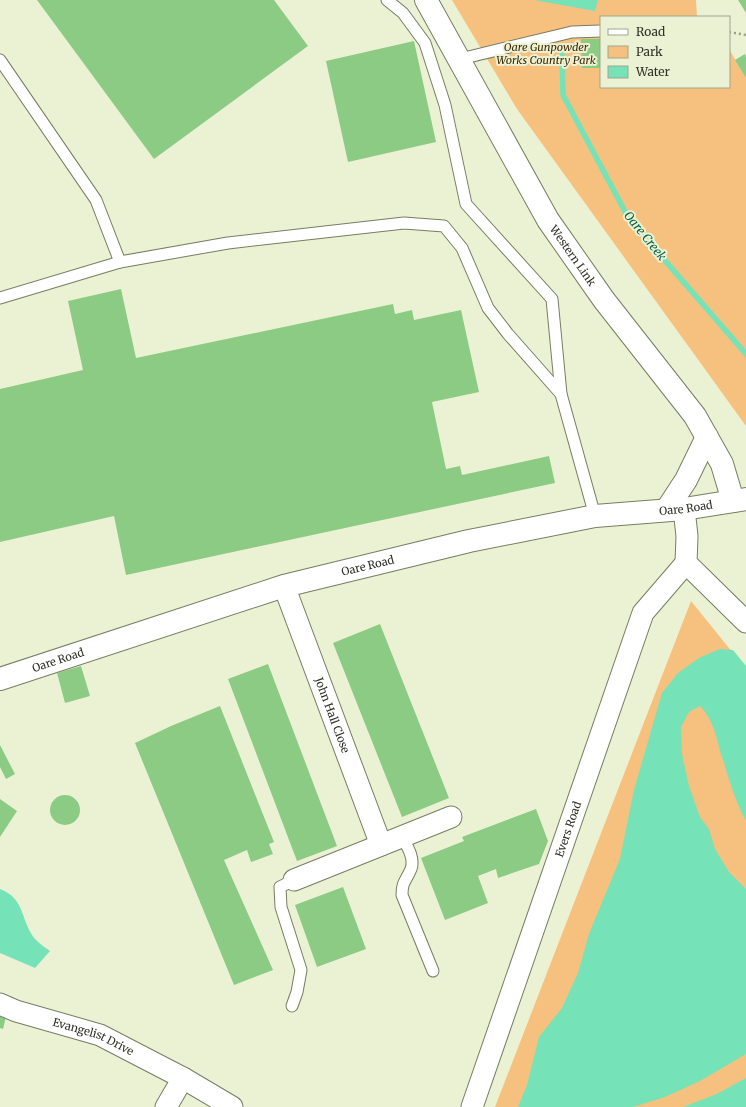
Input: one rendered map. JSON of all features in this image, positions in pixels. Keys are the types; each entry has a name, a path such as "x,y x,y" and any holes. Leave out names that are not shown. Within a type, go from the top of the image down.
{"street":[{"name":"Western Link","path":"426,0 548,220 604,300 695,416 722,464 739,500"},
{"path":"707,437 686,480 676,509 687,536 686,563 746,622"},
{"name":"Oare Road","path":"0,679 284,586 469,541 595,516 676,509 739,500"},
{"name":"Evers Road","path":"472,1107 643,613 686,563"},
{"name":"John Hall Close","path":"284,586 381,845"},
{"path":"294,880 451,817"},
{"name":"Evangelist Drive","path":"0,1004 100,1035 183,1078 232,1107"},
{"path":"166,1107 183,1078"}],"lane":[{"path":"387,0 404,13 425,43 444,105 466,204 552,299 561,394 595,516"},
{"path":"460,59 572,32 600,31"},
{"path":"0,60 96,200 120,262"},
{"path":"0,298 120,262 228,243 404,223 444,226 462,248 488,308 508,334 561,394"},
{"path":"402,836 412,859 412,868 402,884 402,895 433,971"},
{"path":"292,1006 297,992 301,970 281,907 280,887 294,880"}],"path":[{"path":"730,32 746,35"}],"green space":[{"name":"Oare Gunpowder Works Country Park","path":"452,0 696,0 697,16 600,16 600,88 730,88 730,51 746,78 746,426 517,109"},
{"path":"691,601 746,669 746,1107 495,1107"}],"water":[{"path":"534,0 598,0 595,11"},
{"path":"720,649 733,650 746,666 746,821 732,790 712,724 700,706 689,712 681,727 682,754 689,786 700,817 709,829 715,849 729,872 746,889 746,1054 700,1081 665,1097 633,1107 518,1107 527,1085 539,1037 562,1008 578,973 589,934 620,859 634,790 662,693 678,673 699,658"},
{"path":"0,889 9,893 15,899 32,934 50,951 35,968 0,953"},
{"path":"746,1078 746,1107 683,1107 717,1094"}],"building":[{"path":"37,0 274,0 308,46 154,159"},
{"path":"738,0 746,0 746,13"},
{"path":"581,39 600,39 600,68 582,68"},
{"path":"414,41 436,142 348,162 326,61"},
{"path":"745,54 746,57 746,78 735,60"},
{"path":"121,289 136,358 393,304 395,314 412,310 414,320 461,310 479,392 432,402 446,469 460,466 462,475 549,456 555,483 126,575 114,516 0,542 0,389 83,370 68,301"},
{"path":"380,624 449,798 402,817 333,643"},
{"path":"268,664 337,846 297,861 228,679"},
{"path":"81,666 90,696 65,703 57,673"},
{"path":"220,706 274,842 269,844 273,854 251,862 247,850 224,860 273,970 234,985 135,743 171,726"},
{"path":"0,745 15,774 6,779 0,767"},
{"path":"65,795 71,796 79,804 79,816 71,824 65,825 59,824 51,816 50,810 51,804 59,796"},
{"path":"0,799 17,811 0,837"},
{"path":"536,809 548,841 539,864 498,878 496,869 478,876 488,903 445,920 421,858 464,841 462,837"},
{"path":"343,887 366,949 317,967 295,905"},
{"path":"0,1015 6,1017 3,1029 0,1028"}],"waterway":[{"name":"Oare Creek","path":"562,55 563,95 629,219 746,354"}]}
